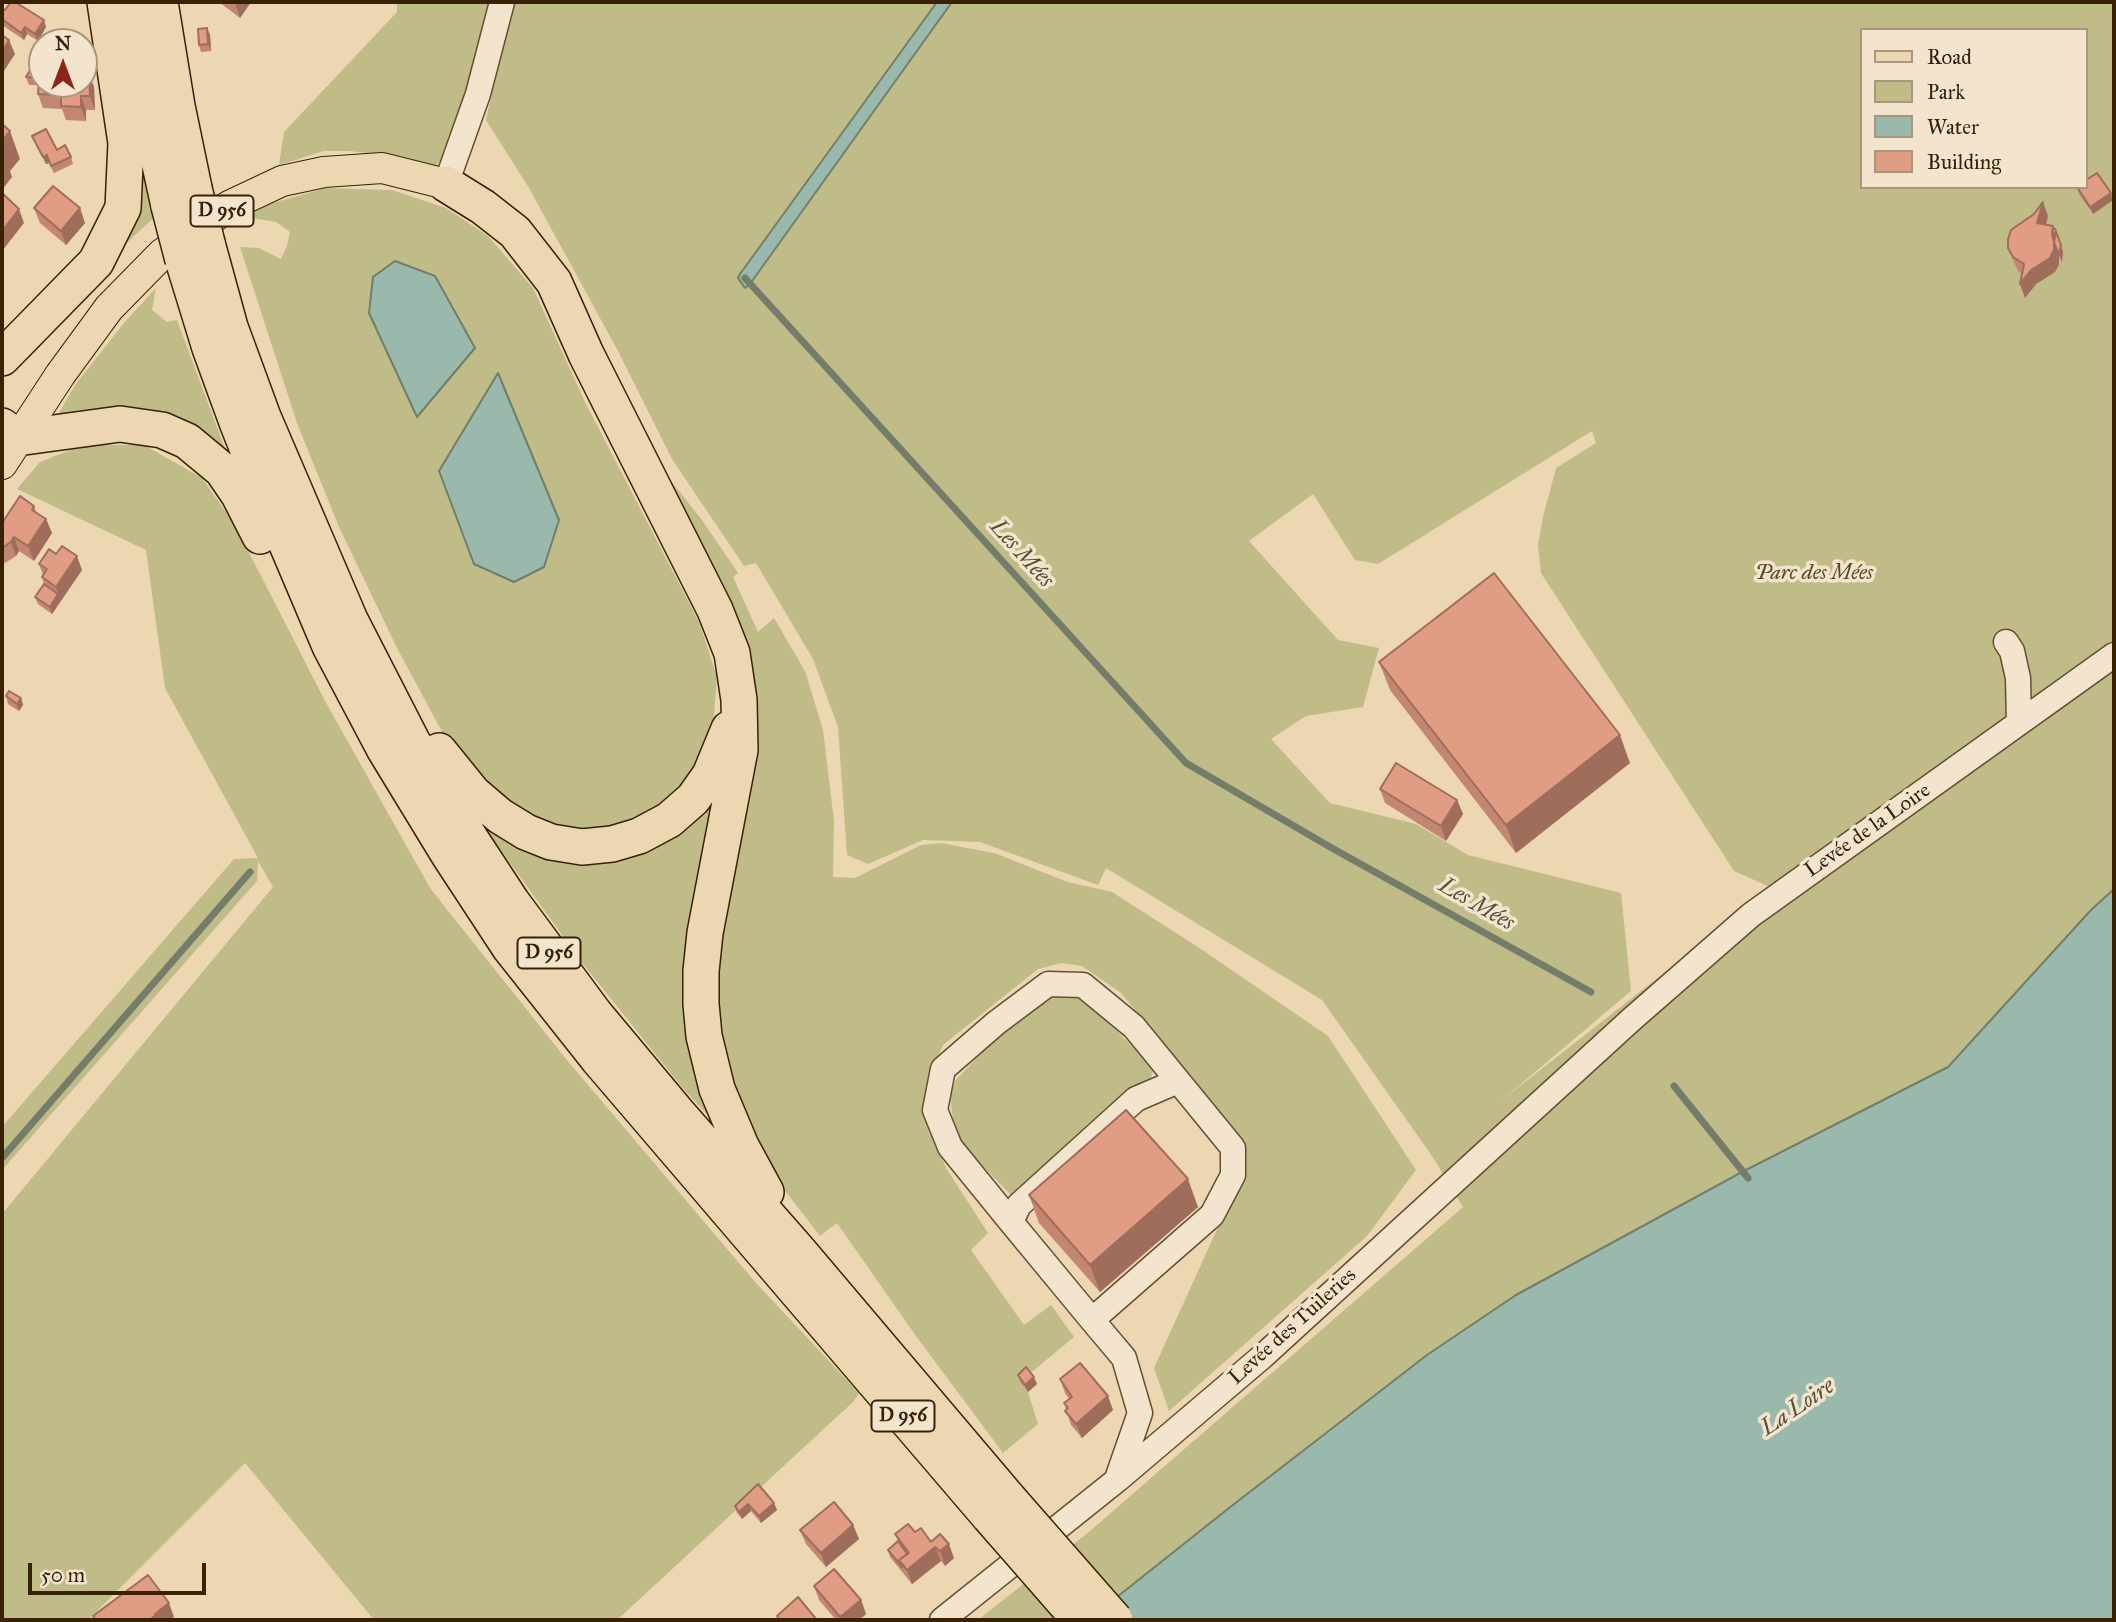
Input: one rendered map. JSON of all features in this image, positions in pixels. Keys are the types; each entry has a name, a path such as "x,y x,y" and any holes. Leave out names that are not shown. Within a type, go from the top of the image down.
{"highway":[{"path":"2,358 96,262 123,208 126,144 105,2"},
{"name":"D 956","path":"132,2 153,133 182,197 195,252 230,327 385,750 510,948 598,1059 999,1507 1115,1620"},
{"name":"D 956","path":"160,2 181,133 182,197"},
{"name":"D 956","path":"446,184 483,207 515,232 554,282 586,354 715,610 732,653 739,700 740,750 705,933 701,971 704,1037 717,1089 741,1146 798,1250"},
{"name":"D 956","path":"7,443 120,424 162,430 187,441 222,470 239,495 263,541 473,793 500,816 526,832 551,842 582,847 612,844 639,836 669,820 693,799 710,775 739,700"},
{"name":"D 956","path":"340,633 412,741 512,902 595,1014 798,1250 999,1507 1080,1620"}],"main road":[{"name":"D 956","path":"7,443 109,308 162,254 229,206 282,181 324,172 382,168 446,184"}],"street":[{"path":"446,184 478,94 502,2"},
{"path":"2006,642 2012,651 2018,678 2019,723"},
{"name":"Levée de la Loire","path":"1632,1019 1751,915 2114,655"},
{"path":"1092,1320 1212,1215 1233,1175 1233,1148 1134,1027 1083,985 1048,984 996,1023 943,1069 935,1110 950,1147 1092,1320 1124,1358 1140,1413 1117,1480"},
{"name":"Levée des Tuileries","path":"942,1620 1117,1480 1263,1356 1632,1019"},
{"path":"1012,1222 1019,1205 1136,1099 1178,1081"}],"green space":[{"path":"397,2 495,2 449,149 436,166 404,157 349,151 324,151 279,165 284,132 397,12"},
{"name":"Parc des Mées","path":"513,2 937,2 925,18 881,100 952,2 2114,2 2114,889 2091,910 1948,1067 1742,1172 1229,1508 1088,1620 978,1620 1090,1531 1463,1207 1432,1156 1322,1000 1106,868 1098,885 980,842 923,840 868,864 847,855 838,727 813,659 756,563 744,566 672,459 618,351 529,188 486,120","holes":["1592,431 1596,443 1556,468 1538,545 1541,573 1734,871 1772,888 1502,1100 1631,991 1621,893 1468,855 1416,824 1330,803 1271,739 1306,716 1363,707 1379,648 1338,640 1249,541 1313,494 1355,560 1378,564"]},
{"path":"138,145 156,216 99,268"},
{"path":"326,188 392,190 446,208 488,236 533,288 586,404 699,622 717,677 712,740 693,779 669,805 603,834 520,821 447,741 397,648 339,527 297,423 240,247 259,248 281,259 290,232 276,222 252,218 234,224 269,204"},
{"path":"156,288 152,310 167,322 177,320 230,462 54,422 75,385 124,323"},
{"path":"83,445 144,445 202,478 235,525 325,701 430,888 566,1059 756,1283 859,1393 853,1402 617,1620 374,1620 245,1463 88,1620 2,1620 2,1214 273,887 258,861 257,881 2,1170 2,1127 234,859 258,858 165,688 146,550 17,489 40,462"},
{"path":"663,471 702,520 738,573 733,577 758,632 774,618 805,671 823,730 834,821 833,877 855,878 921,845 941,843 994,853 1068,882 1112,892 1328,1036 1416,1170 1367,1236 1169,1411 1154,1368 1244,1170 1238,1136 1121,993 1082,966 1062,963 1038,969 943,1045 930,1076 927,1124 946,1168 988,1233 971,1250 1024,1325 1051,1305 1074,1337 1021,1381 1028,1392 1038,1424 1003,1453 837,1223 820,1236 756,1153 722,1078 707,997 754,738"},
{"path":"719,787 697,898 723,1132 681,1086 583,964 487,831 520,848 553,859"},
{"path":"1066,994 1086,1000 1154,1068 1149,1083 1128,1093 1011,1195 969,1152 954,1128 950,1096 956,1080 983,1051 1046,998"}],"water":[{"path":"937,2 952,2 745,288 738,278 740,274"},
{"path":"395,261 435,276 475,348 417,417 369,313 373,277"},
{"path":"498,373 559,520 544,567 514,582 474,564 439,471"},
{"name":"La Loire","path":"2114,889 2114,1620 1088,1620 1427,1355 1516,1295 1742,1172 1948,1067 2091,910"}],"building":[{"path":"11,2 15,2 44,20 39,28 25,27 21,33 2,19 2,8 5,10"},
{"path":"207,28 208,44 199,45 198,29"},
{"path":"2,35 9,40 2,52"},
{"path":"61,98 81,98 81,107 61,106"},
{"path":"2,124 10,131 2,141"},
{"path":"46,129 57,150 65,145 71,157 51,166 47,155 43,157 32,136"},
{"path":"2097,173 2111,193 2090,207 2078,189 2088,189 2088,179"},
{"path":"53,186 80,208 61,231 34,208"},
{"path":"2,193 19,209 2,231"},
{"path":"2043,202 2037,223 2053,226 2054,250 2050,258 2031,270 2020,284 2024,264 2013,257 2008,248 2008,239 2011,230 2034,214"},
{"path":"2053,228 2055,229 2061,245 2059,255 2054,242 2056,233 2052,232"},
{"path":"20,496 34,506 32,510 46,519 28,546 14,537 2,548 2,523"},
{"path":"62,546 77,556 56,587 42,577 47,569 39,564 49,549 56,554"},
{"path":"1494,573 1620,735 1506,825 1379,662"},
{"path":"44,584 58,594 50,607 35,597"},
{"path":"9,691 21,698 17,704 6,696"},
{"path":"1396,763 1457,800 1441,826 1380,789"},
{"path":"1126,1110 1188,1179 1090,1265 1029,1195"},
{"path":"1080,1363 1108,1396 1076,1424 1065,1411 1068,1408 1064,1403 1072,1397 1060,1379"},
{"path":"1026,1367 1034,1377 1025,1385 1018,1375"},
{"path":"758,1484 774,1503 759,1516 748,1504 739,1512 735,1506"},
{"path":"834,1502 853,1525 821,1553 800,1530"},
{"path":"908,1524 915,1532 921,1528 931,1542 940,1534 949,1544 940,1551 935,1547 907,1570 899,1560 909,1553 895,1534"},
{"path":"898,1541 907,1554 899,1560 902,1567 888,1550"},
{"path":"834,1569 861,1600 840,1617 814,1586"},
{"path":"148,1575 169,1603 156,1615 149,1620 96,1620 93,1616"},
{"path":"798,1597 817,1620 780,1620 777,1616"}],"waterway":[{"name":"Les Mées","path":"745,278 1186,763 1330,847 1591,992"},
{"path":"2,1158 250,872"},
{"name":"Les Mées","path":"1674,1086 1748,1178"}]}
